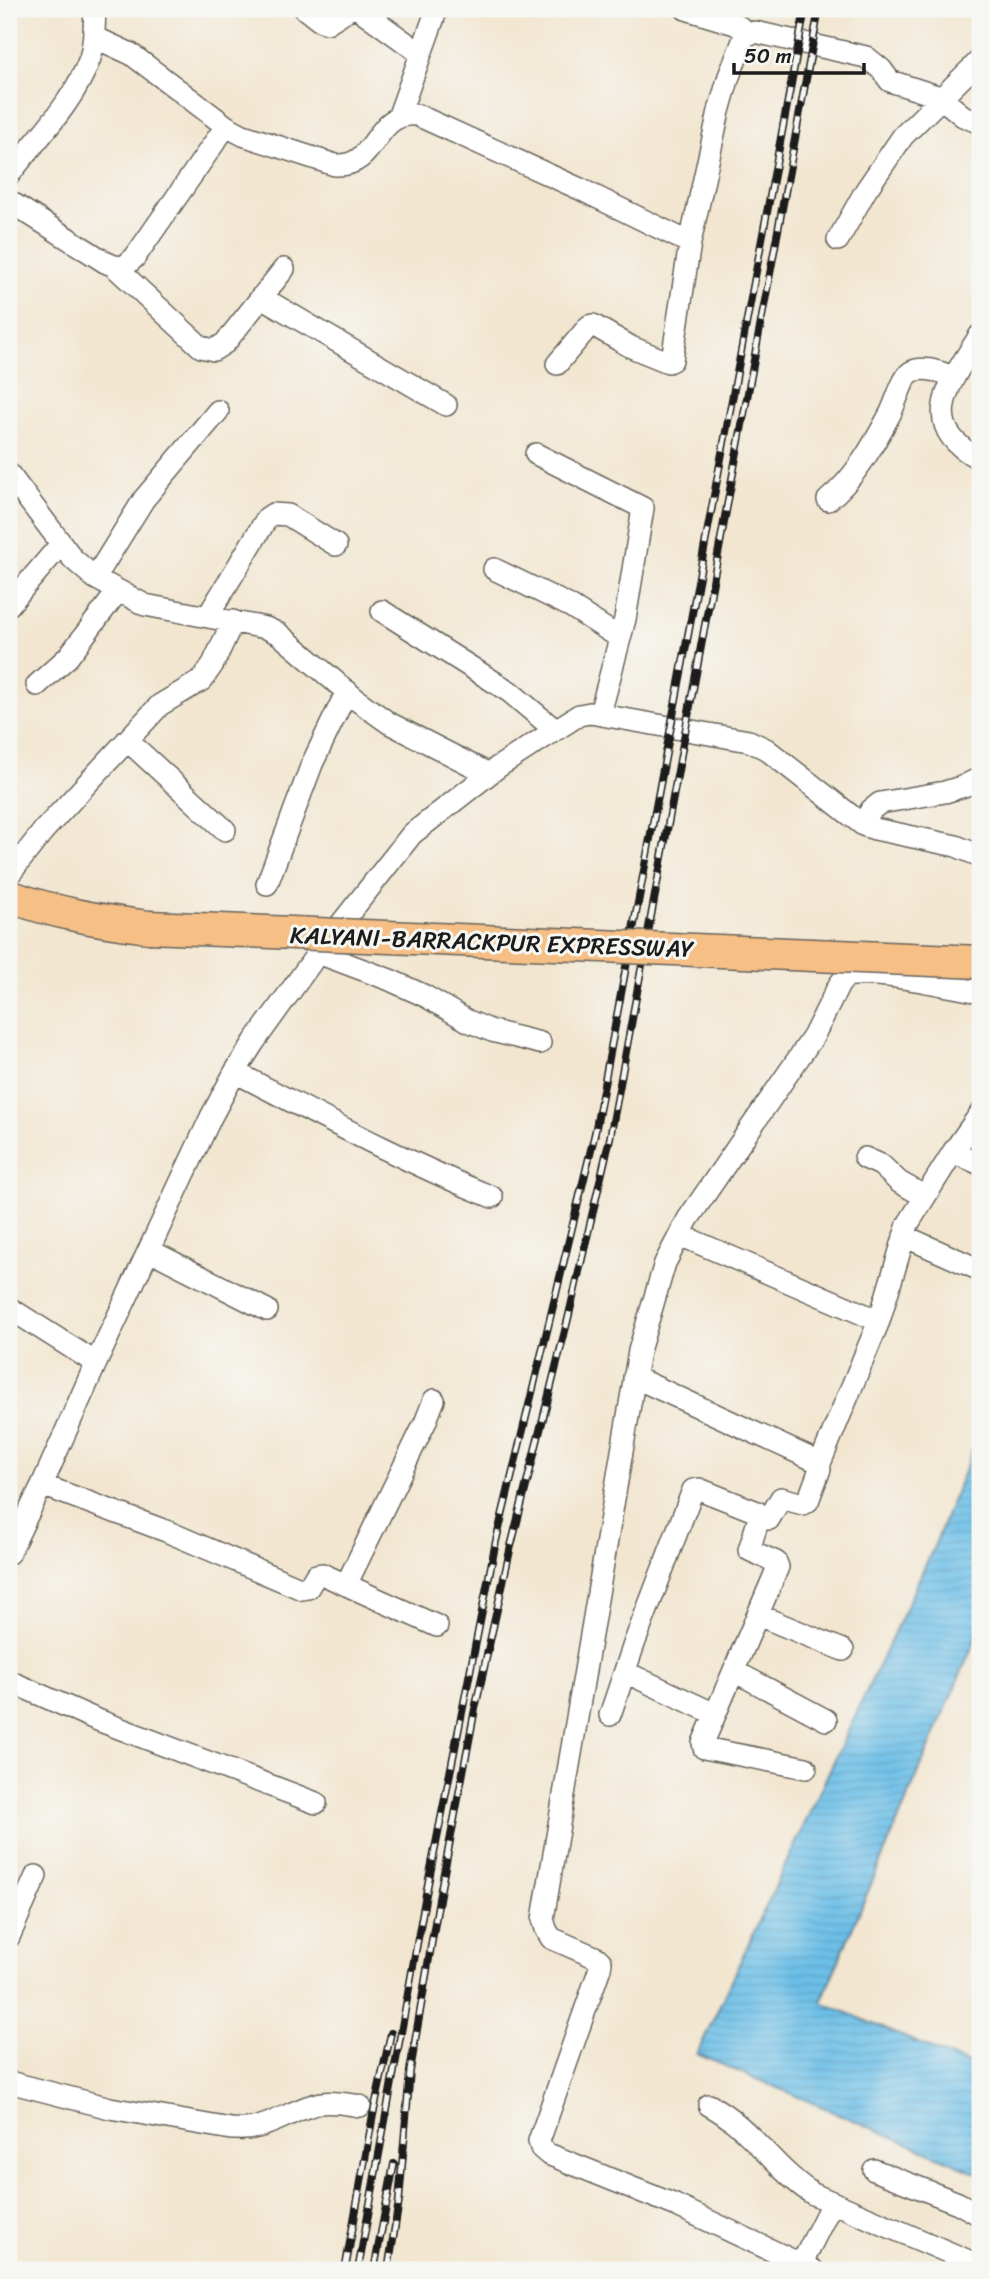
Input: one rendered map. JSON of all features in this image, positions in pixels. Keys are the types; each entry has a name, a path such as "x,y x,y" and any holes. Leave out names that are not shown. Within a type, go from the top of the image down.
{"highway":[{"name":"KALYANI-BARRACKPUR EXPRESSWAY","path":"9,896 95,921 149,928 980,962"}],"street":[{"path":"9,174 60,112 72,92 90,57 95,9"},
{"path":"305,9 327,23 349,9"},
{"path":"359,9 420,53"},
{"path":"94,37 131,54 226,127 260,141 335,165 346,166 364,154 399,115 437,9"},
{"path":"686,9 736,24 749,33"},
{"path":"557,364 589,326 593,325 631,347 670,362 690,243 719,111 729,76 745,36 749,33 755,32 866,57 890,81 940,97 963,116 980,123"},
{"path":"838,240 866,190 903,136 980,60"},
{"path":"399,115 417,114 690,243"},
{"path":"9,201 105,262 124,267 135,257 226,127"},
{"path":"114,266 201,346 214,350 225,343 284,269"},
{"path":"261,297 446,405"},
{"path":"980,335 948,387 943,413 946,427 957,443 980,459"},
{"path":"828,500 844,488 863,460 891,414 907,376 913,371 923,369 954,377"},
{"path":"95,578 144,499 218,411"},
{"path":"536,454 643,509 632,583 600,714"},
{"path":"9,474 73,559 95,578 145,605 266,628 286,638 389,723 489,774"},
{"path":"208,616 243,556 273,513 288,515 336,545"},
{"path":"9,605 61,544"},
{"path":"494,569 570,606 620,638"},
{"path":"37,685 68,657 118,591"},
{"path":"382,611 510,692 555,730"},
{"path":"9,875 44,830 160,705 202,680 213,664 233,621"},
{"path":"267,884 312,764 347,691"},
{"path":"9,1553 211,1117 235,1072 317,953 412,834 489,774 579,715 600,714 748,741 766,749 863,825 956,846 980,856"},
{"path":"127,740 225,830"},
{"path":"863,825 871,810 880,803 945,792 980,778"},
{"path":"317,953 390,980 492,1031 540,1043"},
{"path":"832,2203 807,2268 778,2263 675,2205 548,2154 541,2148 539,2141 601,1962 551,1938 544,1919 634,1377 665,1263 688,1219 813,1037 846,976 906,979 980,992"},
{"path":"235,1072 426,1170 492,1197"},
{"path":"761,1518 771,1517 781,1498 803,1504 808,1501 820,1469 819,1461 879,1321 908,1224 980,1114"},
{"path":"953,1152 980,1164"},
{"path":"865,1158 881,1165 898,1182 924,1196"},
{"path":"680,1235 879,1321"},
{"path":"904,1236 980,1270"},
{"path":"149,1250 267,1310"},
{"path":"9,1308 96,1363"},
{"path":"634,1377 819,1461"},
{"path":"346,1585 425,1423 434,1399"},
{"path":"42,1485 166,1531 302,1589 308,1588 319,1574 437,1626"},
{"path":"610,1715 694,1490 699,1489 757,1511 761,1518"},
{"path":"761,1518 749,1550 776,1562 778,1567 703,1744 704,1748 806,1768"},
{"path":"758,1615 843,1650"},
{"path":"734,1671 826,1720"},
{"path":"625,1672 715,1714"},
{"path":"9,1681 107,1723 316,1803"},
{"path":"9,1937 36,1876"},
{"path":"9,2082 110,2108 231,2129 251,2129 322,2103 360,2106"},
{"path":"709,2105 733,2119 798,2184 832,2203 980,2266"},
{"path":"874,2170 958,2203 980,2215"}],"water":[{"path":"980,1431 980,1628 821,2002 980,2069 980,2174 697,2054 933,1549"}],"railway":[{"path":"358,2270 426,1894 496,1541 595,1133 805,9"},
{"path":"388,2270 399,2201 410,2071 475,1709 511,1546 610,1138 819,9"},
{"path":"345,2270 391,2033"},
{"path":"374,2270 394,2164"}]}
